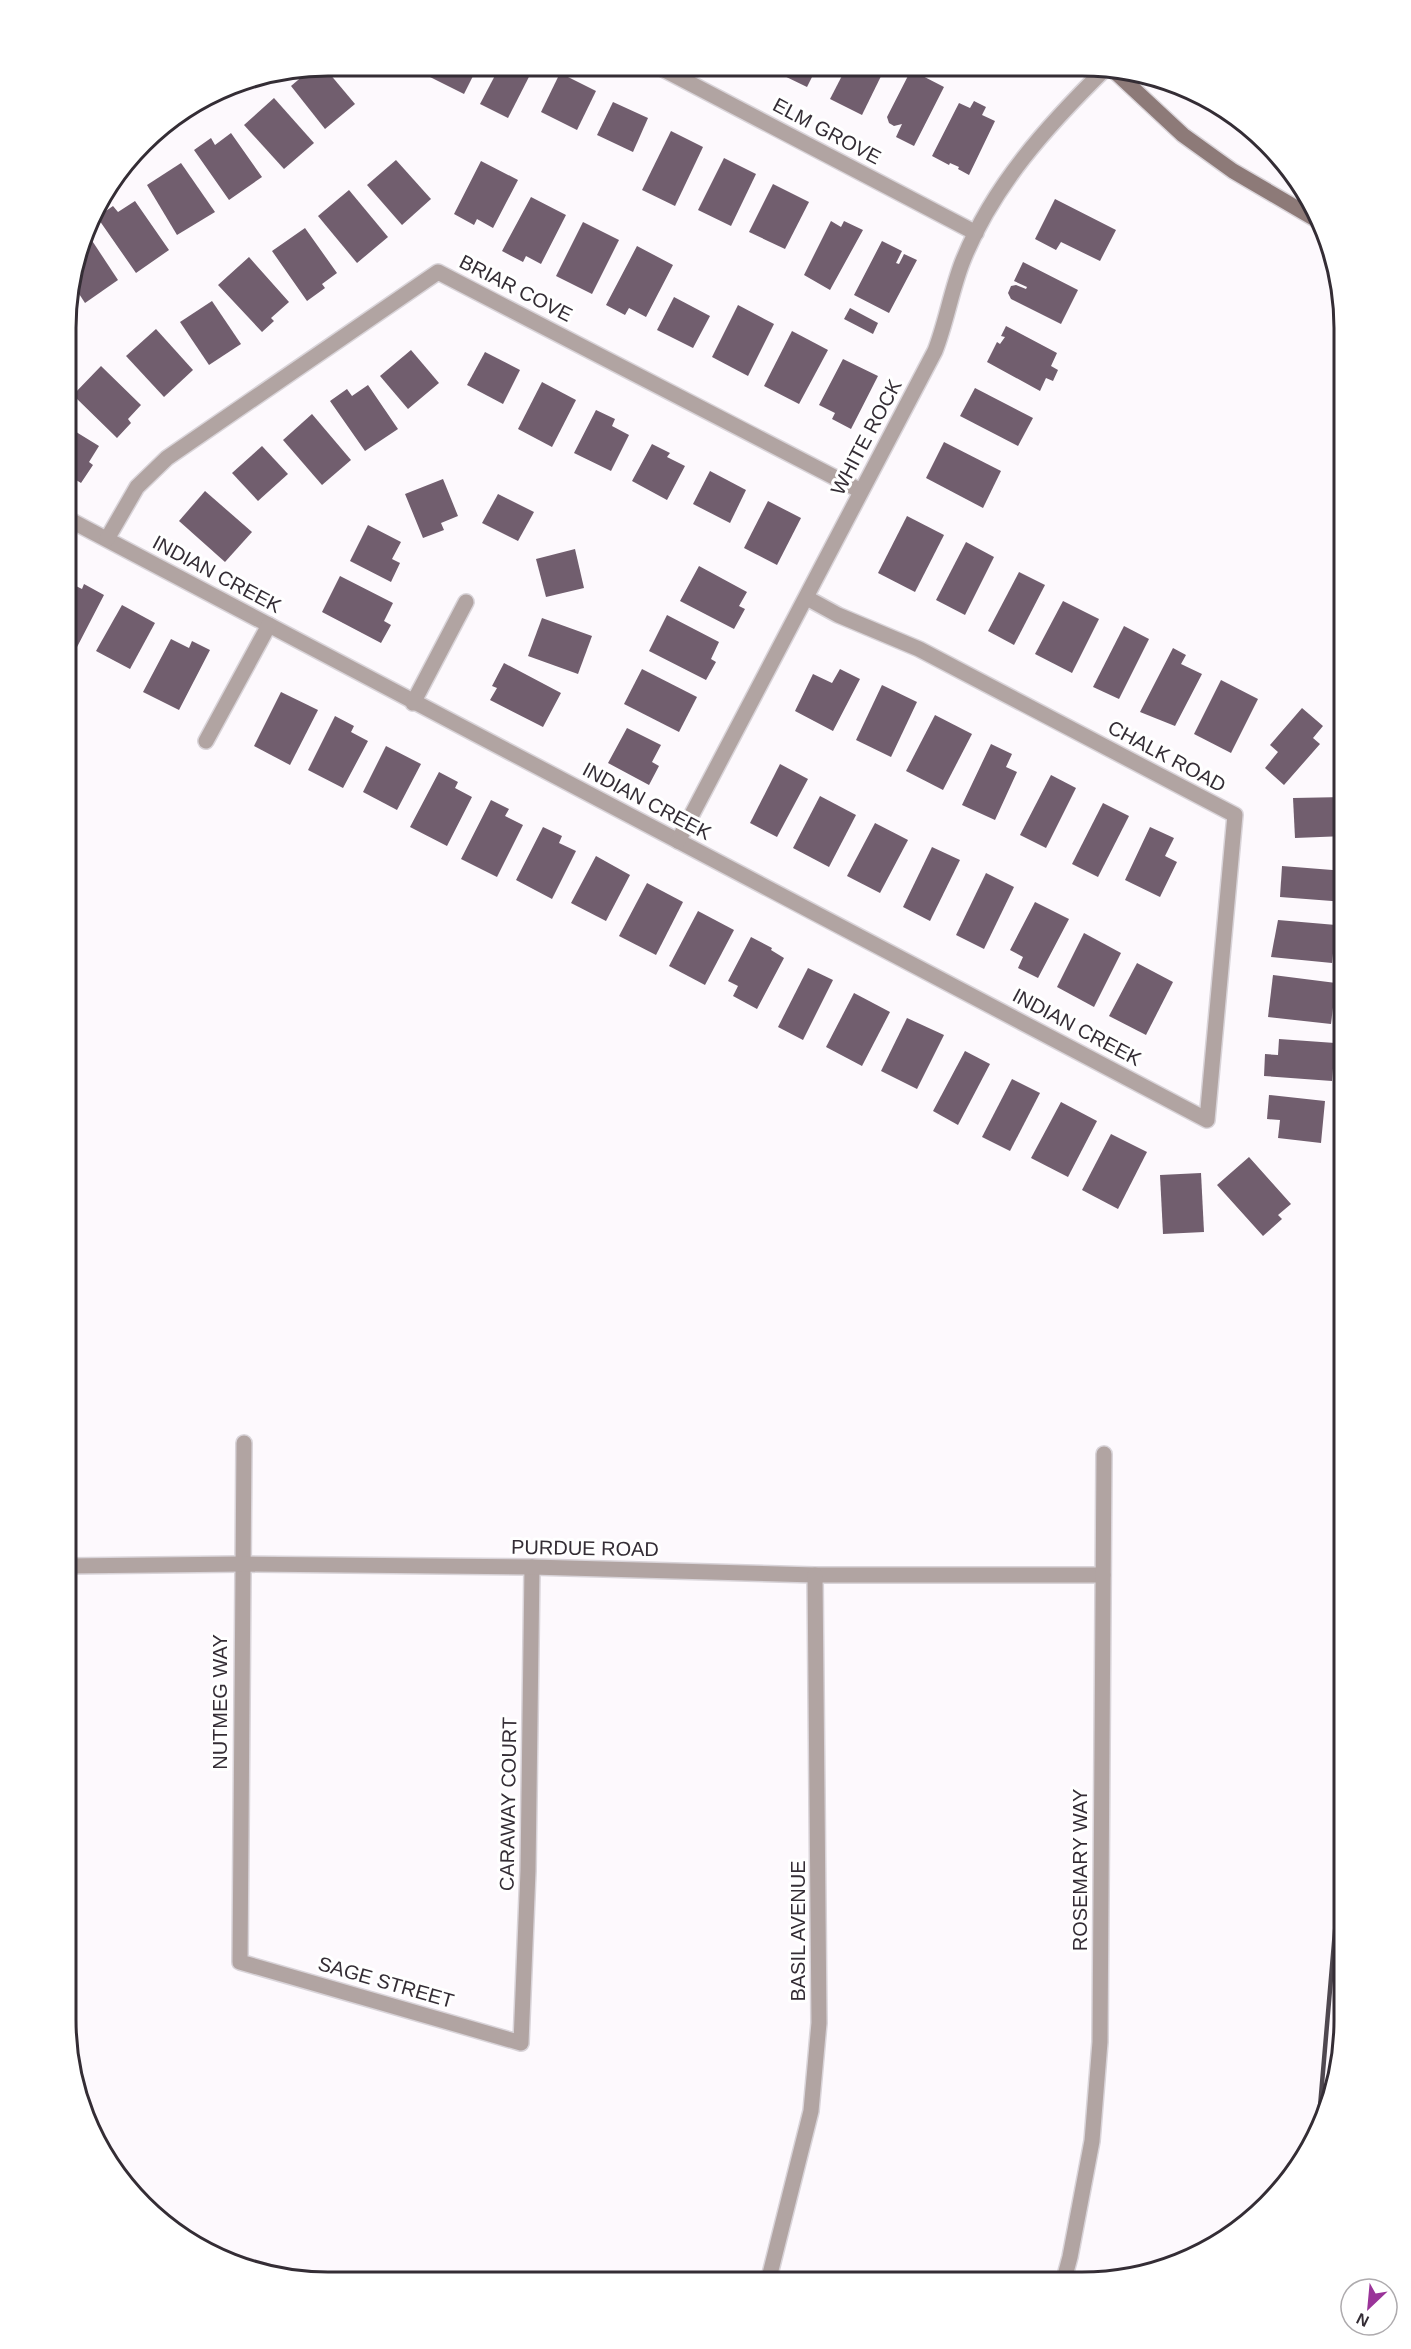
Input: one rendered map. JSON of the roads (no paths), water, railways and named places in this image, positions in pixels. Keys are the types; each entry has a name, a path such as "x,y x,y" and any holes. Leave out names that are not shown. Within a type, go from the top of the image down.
{"street":[{"name":"ELM GROVE","path":"676,76 976,233"},
{"name":"WHITE ROCK","path":"678,841 935,351 962,264 976,233 1017,165 1036,140 1097,77"},
{"path":"1124,80 1183,135 1233,171 1308,215"},
{"name":"BRIAR COVE","path":"107,539 137,487 167,458 438,272 861,490"},
{"name":"INDIAN CREEK","path":"76,523 413,703 1207,1119"},
{"name":"CHALK ROAD","path":"807,598 838,615 919,649 1235,815 1207,1119"},
{"path":"413,703 466,602"},
{"path":"206,741 268,626"},
{"name":"NUTMEG WAY","path":"240,1962 244,1443"},
{"name":"ROSEMARY WAY","path":"1066,2272 1092,2141 1100,2042 1104,1454"},
{"name":"PURDUE ROAD","path":"76,1566 243,1564 532,1567 815,1575 1103,1575"},
{"name":"CARAWAY COURT","path":"521,2043 528,1871 532,1567"},
{"name":"BASIL AVENUE","path":"771,2272 811,2111 819,2023 815,1575"},
{"name":"SAGE STREET","path":"240,1962 521,2043"}],"railway":[{"path":"1320,2104 1334,1943"}]}
